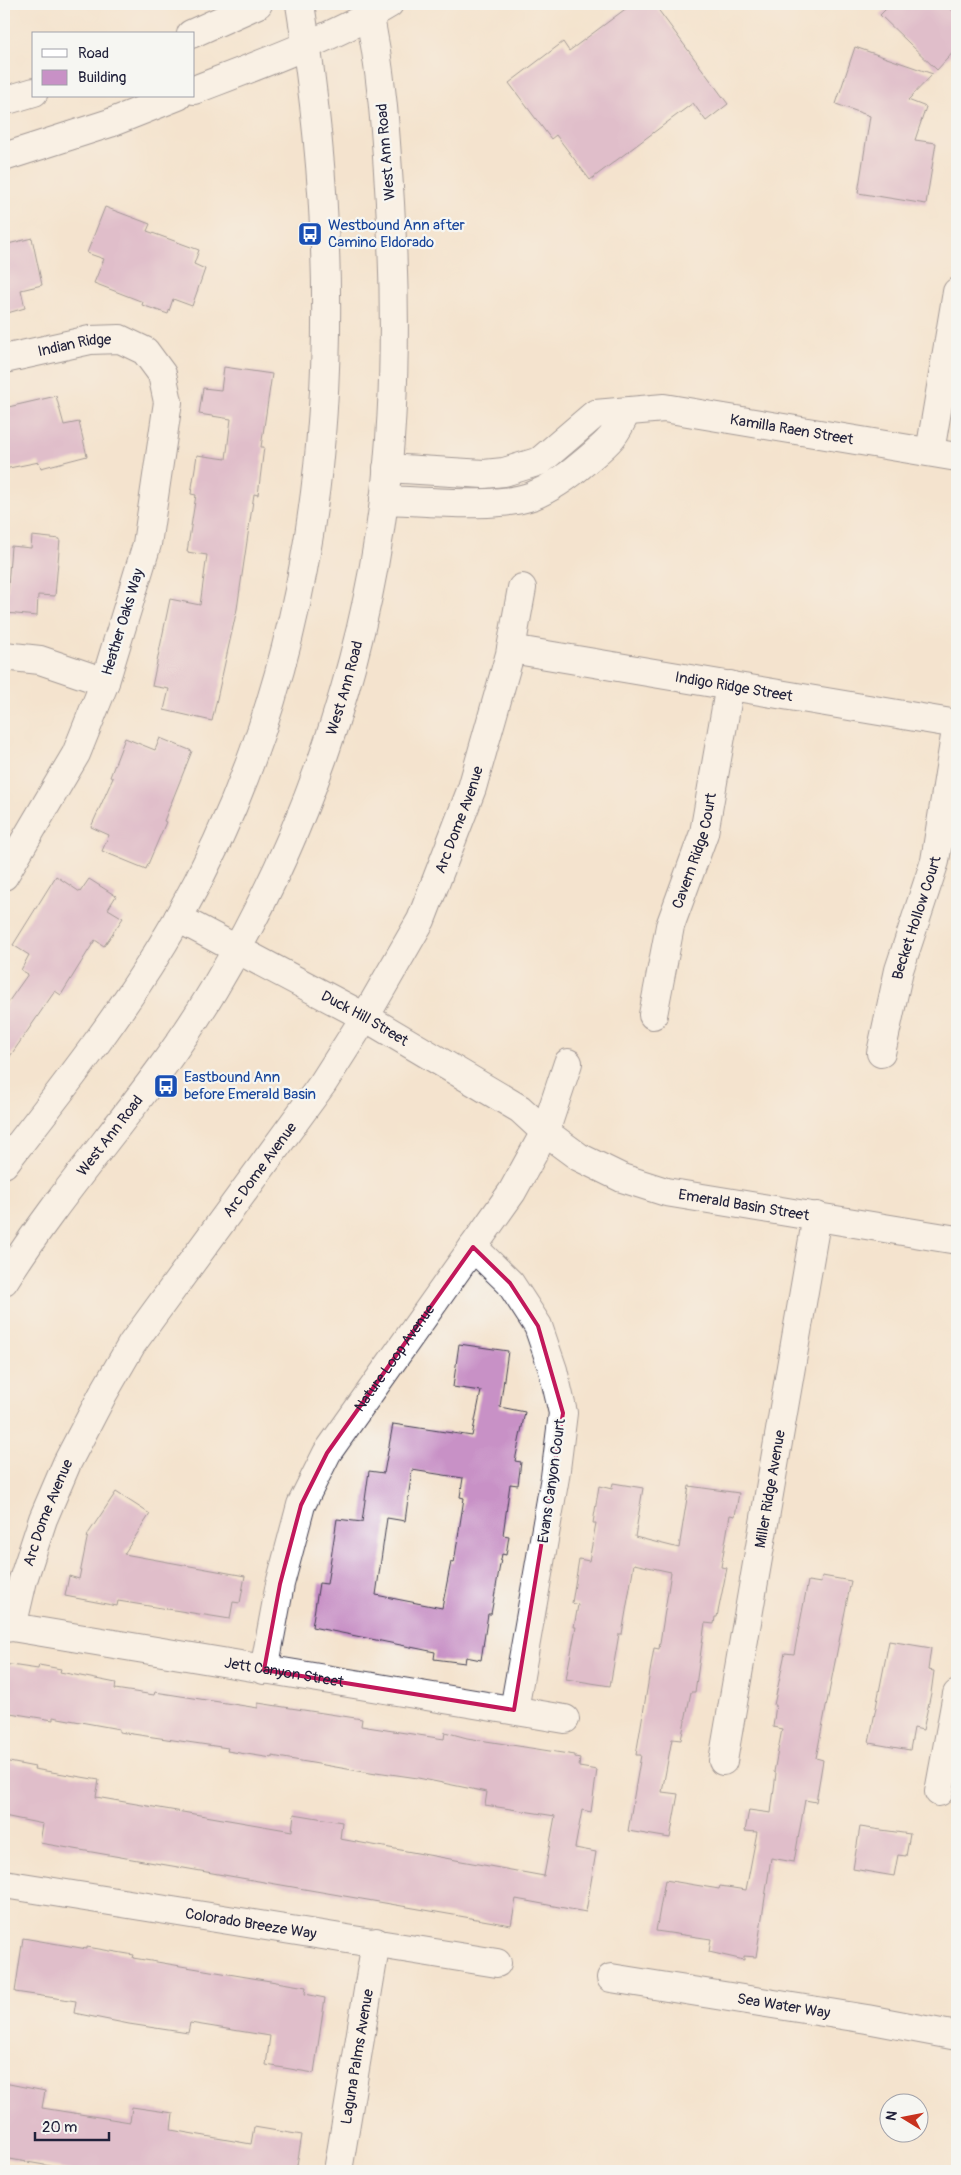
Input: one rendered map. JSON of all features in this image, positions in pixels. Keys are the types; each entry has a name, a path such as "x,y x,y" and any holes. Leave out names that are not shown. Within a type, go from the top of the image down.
{"street":[{"path":"195,32 258,4"},
{"path":"4,1164 118,1014 178,918 219,836 263,726 293,620 312,525 324,418 327,343 320,162 300,4"},
{"path":"195,90 306,44 375,8"},
{"name":"West Ann Road","path":"4,1281 53,1208 159,1072 213,991 237,948 265,897 299,822 329,737 358,640 384,500 393,351 392,238 386,144 376,54 375,8"},
{"path":"4,101 32,93"},
{"path":"4,157 110,123 173,98"},
{"path":"930,452 957,292"},
{"name":"Indian Ridge","path":"4,359 90,340 120,338 145,351"},
{"name":"Heather Oaks Way","path":"4,876 76,754 105,682 146,544 168,402 162,374 145,351"},
{"name":"Kamilla Raen Street","path":"387,468 484,474 504,472 540,461 595,414 664,408 957,457"},
{"path":"384,500 465,502 530,496 565,478 591,457 616,435 626,412"},
{"name":"Arc Dome Avenue","path":"8,1628 43,1519 67,1463 132,1344 323,1083 365,1017 421,920 472,788 511,649 522,588"},
{"name":"Indigo Ridge Street","path":"511,649 957,724"},
{"path":"4,656 40,660 105,682"},
{"name":"Cavern Ridge Court","path":"653,1015 670,926 704,833 730,685"},
{"name":"Becket Hollow Court","path":"881,1053 899,970 935,862 957,724"},
{"name":"Duck Hill Street","path":"178,918 365,1017 520,1109 545,1132"},
{"name":"Nature Loop Avenue","path":"264,1670 280,1584 305,1496 327,1453 512,1192 545,1132 568,1063"},
{"name":"Emerald Basin Street","path":"545,1132 579,1157 622,1178 666,1192 957,1240"},
{"name":"Miller Ridge Avenue","path":"723,1761 817,1216"},
{"name":"Evans Canyon Court","path":"473,1247 510,1283 538,1326 554,1370 563,1413 555,1477 514,1710"},
{"name":"Jett Canyon Street","path":"8,1628 565,1719"},
{"path":"940,1792 957,1694"},
{"name":"Colorado Breeze Way","path":"4,1884 376,1942 497,1963"},
{"name":"Laguna Palms Avenue","path":"338,2171 376,1942"},
{"name":"Sea Water Way","path":"611,1978 867,2019 957,2036"}],"highlighted area":[{"path":"473,1247 510,1283 538,1326 563,1413 514,1710 264,1670 280,1584 301,1505 327,1453"}],"building":[{"path":"632,4 654,4 728,104 706,121 693,103 590,180 556,135 551,139 509,83 563,42 569,51"},
{"path":"891,4 946,4 957,15 957,48 937,70 880,15"},
{"path":"855,47 933,74 908,100 926,107 915,140 936,143 926,204 858,193 870,116 836,104"},
{"path":"105,207 150,224 147,231 199,250 194,264 205,269 192,306 173,299 168,314 142,305 143,302 94,283 104,259 87,253"},
{"path":"32,238 42,285 21,290 25,308 4,314 4,245"},
{"path":"224,367 272,374 261,447 264,447 258,495 254,494 237,609 212,721 164,710 169,689 152,686 170,599 200,605 207,555 187,552 196,495 191,494 197,455 226,459 231,419 199,414 203,388 221,390"},
{"path":"56,396 64,425 79,422 87,456 41,468 39,462 4,469 4,408"},
{"path":"32,536 60,539 55,596 38,595 37,616 6,613 11,546 31,548"},
{"path":"125,738 155,750 160,738 192,751 164,821 166,822 146,869 102,851 109,835 91,827 113,778 110,777"},
{"path":"56,876 80,892 89,879 116,896 108,909 123,918 104,946 95,940 61,995 55,991 4,1065 4,1008 28,974 21,970 29,955 13,945"},
{"path":"459,1344 508,1351 500,1407 525,1412 515,1461 521,1462 518,1485 510,1484 503,1535 509,1536 506,1555 502,1554 491,1614 488,1614 481,1660 466,1657 465,1663 434,1659 435,1652 312,1627 319,1583 327,1584 337,1519 362,1522 369,1471 384,1473 393,1424 472,1436 481,1391 453,1387","holes":["412,1470 463,1478 460,1497 464,1498 454,1563 451,1562 442,1608 376,1595 387,1518 405,1521"]},
{"path":"613,1483 643,1488 635,1537 679,1548 689,1486 739,1493 735,1516 730,1515 721,1567 727,1568 717,1617 715,1617 714,1624 705,1623 695,1692 691,1692 681,1740 672,1739 662,1792 678,1794 670,1838 628,1831 641,1755 636,1755 654,1648 659,1649 671,1572 634,1564 622,1634 619,1634 610,1686 566,1679 576,1627 574,1627 578,1605 572,1603 579,1559 589,1561 596,1523 593,1523 599,1486 612,1489"},
{"path":"116,1492 150,1514 124,1554 245,1576 240,1603 233,1602 230,1619 118,1601 117,1606 65,1596 69,1576 79,1579 88,1534"},
{"path":"822,1576 851,1581 816,1758 823,1760 816,1802 805,1800 794,1862 771,1858 756,1957 744,1956 744,1960 709,1952 711,1939 656,1931 665,1880 719,1889 720,1886 746,1890 757,1832 745,1831 749,1810 771,1813 776,1773 774,1772 782,1729 773,1727 776,1705 774,1705 785,1653 794,1654 808,1581 821,1583"},
{"path":"889,1641 931,1648 928,1670 934,1671 931,1693 923,1730 914,1728 910,1750 869,1743"},
{"path":"4,1664 38,1669 39,1665 61,1669 60,1672 116,1683 115,1689 154,1695 155,1692 258,1708 258,1703 362,1719 361,1726 444,1739 445,1732 467,1738 575,1755 575,1757 580,1758 579,1767 597,1770 591,1812 582,1810 575,1848 596,1852 586,1912 516,1899 511,1925 40,1843 43,1824 4,1816 4,1761 35,1767 34,1769 99,1780 96,1797 292,1831 294,1814 342,1822 340,1839 544,1876 555,1816 485,1805 487,1792 418,1778 376,1772 376,1774 272,1756 272,1758 227,1751 228,1748 119,1732 119,1729 53,1717 53,1720 4,1712"},
{"path":"860,1827 910,1834 906,1856 898,1855 894,1876 853,1869"},
{"path":"23,1938 134,1955 133,1958 306,1987 305,1994 325,1998 314,2073 266,2065 270,2036 190,2023 188,2033 129,2024 74,2013 76,2001 15,1992"},
{"path":"4,2083 45,2091 42,2108 130,2122 132,2107 173,2113 171,2130 251,2144 254,2127 302,2135 296,2171 79,2171 4,2158"}],"place":[{"name":"Westbound Ann after Camino Eldorado","path":"310,234"},
{"name":"Eastbound Ann before Emerald Basin","path":"166,1086"}]}
